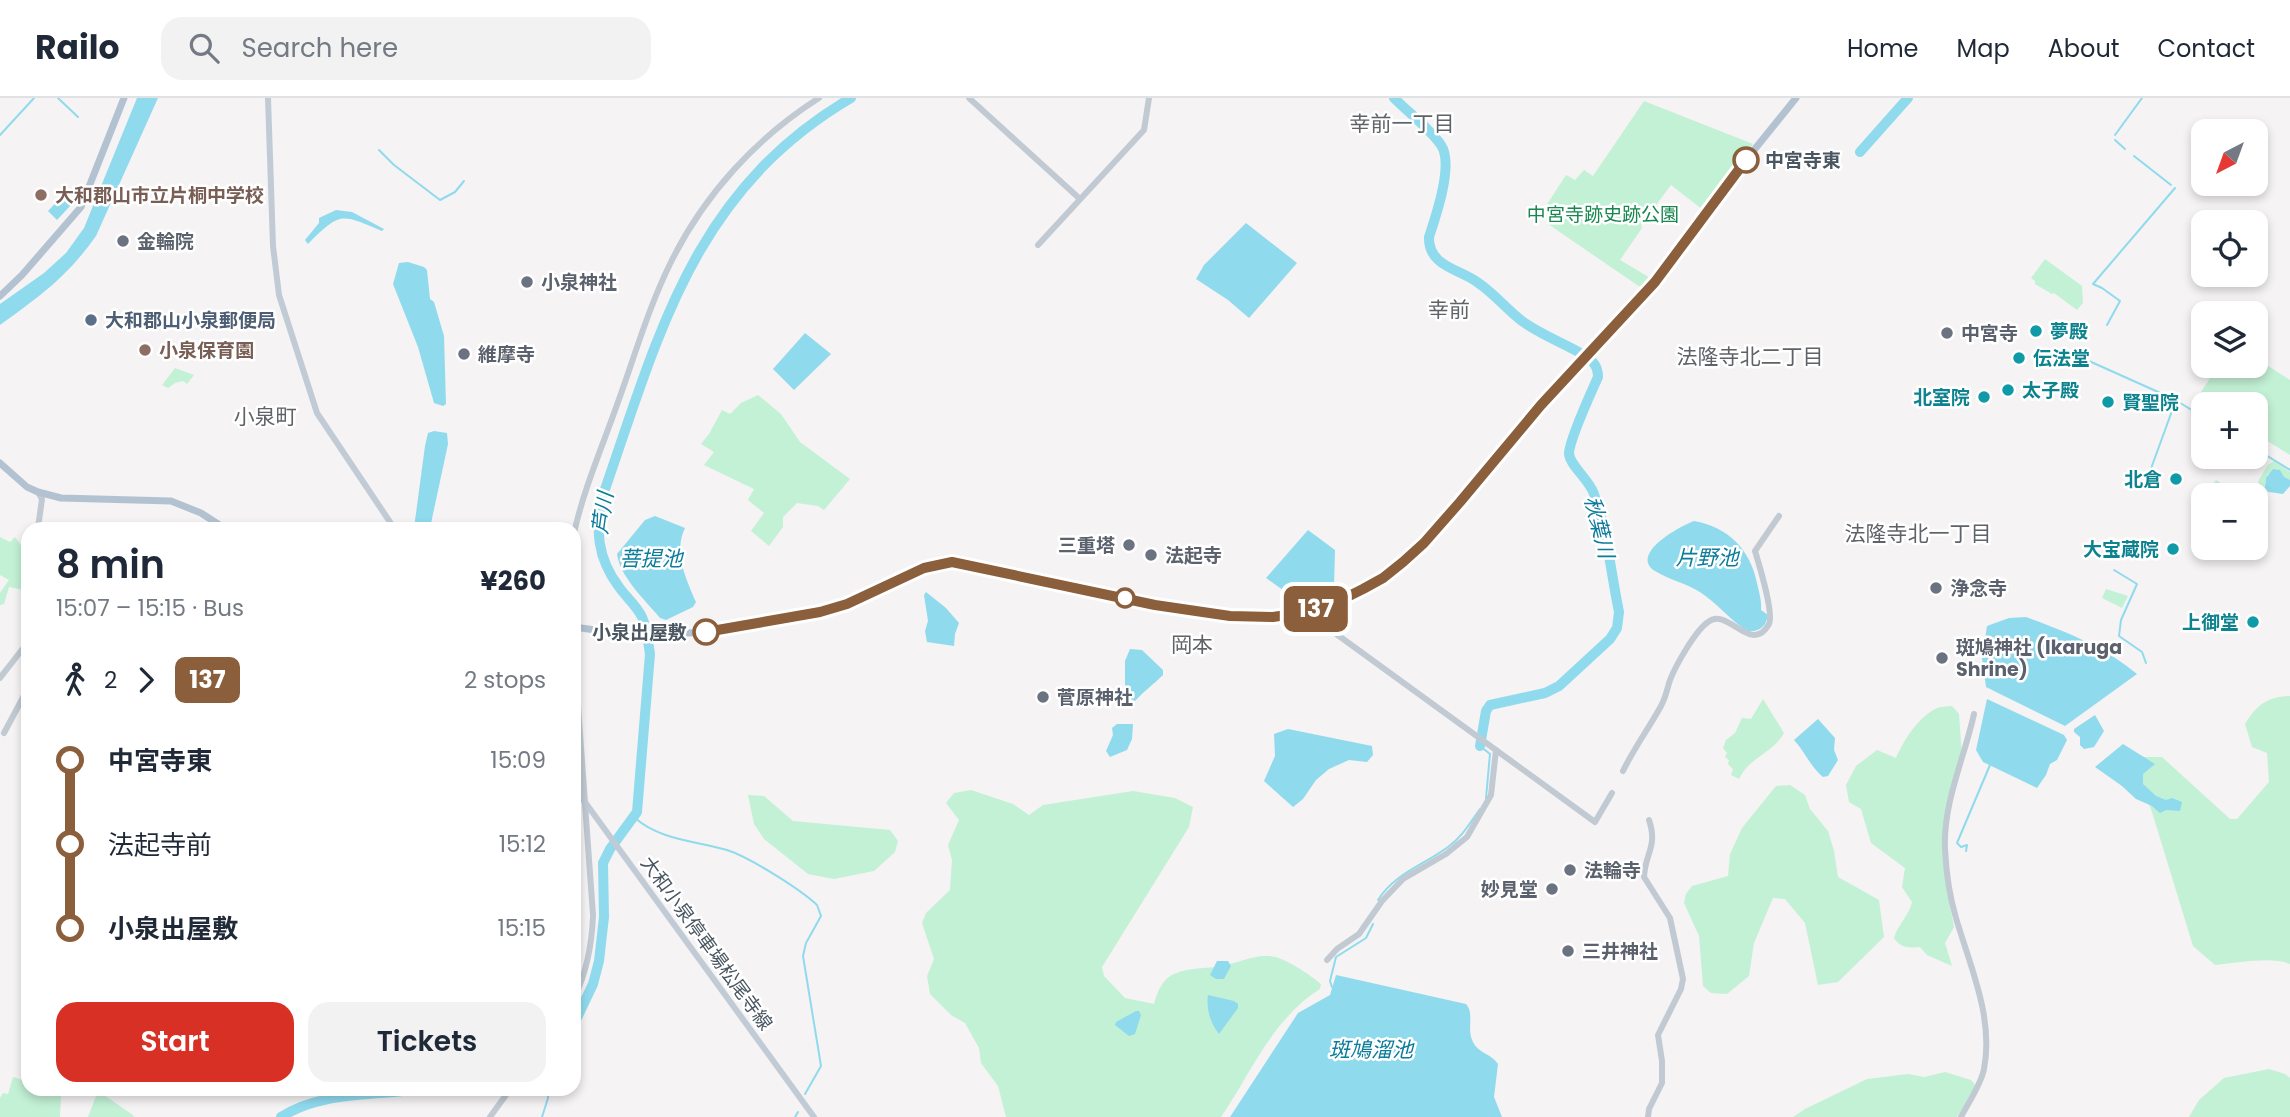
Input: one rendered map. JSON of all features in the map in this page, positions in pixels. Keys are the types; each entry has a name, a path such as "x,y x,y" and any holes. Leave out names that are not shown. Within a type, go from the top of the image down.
{"main road":[{"path":"0,296 22,275 80,207 124,98"},
{"path":"268,98 273,246 281,302 317,413 390,522"},
{"path":"581,628 640,635 704,632 820,612 847,604 924,568 952,562 1198,613 1266,617 1307,612 1337,602 1383,578 1410,555 1460,502 1541,405 1655,282 1796,98"},
{"path":"0,463 16,479 38,492 61,498 171,500 215,522"},
{"name":"大和小泉停車場松尾寺線","path":"581,798 814,1117"}],"street":[{"path":"577,522 652,307 677,251 708,201 747,156 776,129 819,98"},
{"path":"970,98 1080,199"},
{"path":"1038,245 1144,130 1149,98"},
{"path":"38,492 42,501 39,522"},
{"path":"1623,771 1661,705 1675,670 1707,623 1719,618 1750,635 1762,631 1768,624 1771,611 1755,551 1779,516"},
{"path":"1307,612 1595,822 1612,793"},
{"path":"0,678 21,651"},
{"path":"4,733 21,701"},
{"path":"1961,1117 1984,1071 1986,1044 1979,994 1955,916 1945,854 1945,836 1948,810 1974,714"},
{"path":"581,747 593,897 593,926 581,980"},
{"path":"1327,960 1359,933 1382,901 1403,879 1446,854 1467,837 1491,795 1496,750"},
{"path":"1648,1117 1649,1109 1662,1083 1658,1035 1681,989 1683,979 1670,918 1644,877 1654,835 1649,820"},
{"path":"490,1117 505,1096"}],"green space":[{"name":"中宮寺跡史跡公園","path":"1644,101 1753,144 1703,210 1671,185 1641,225 1642,228 1620,260 1652,279 1643,289 1548,224 1555,213 1544,209 1566,175 1575,180 1584,170 1593,176"},
{"path":"2045,259 2082,286 2083,303 2077,310 2054,293 2035,284 2031,278"},
{"path":"2268,366 2290,380 2290,455 2268,441 2268,392 2201,392 2210,378 2268,378"},
{"path":"175,368 194,375 187,384 183,381 168,388 162,385"},
{"path":"758,395 781,414 800,442 850,479 824,510 818,506 797,503 783,517 783,527 769,546 751,531 764,513 748,500 754,489 704,465 714,452 701,444 722,410 730,414 741,403"},
{"path":"2274,461 2290,472 2290,480 2268,474 2265,483 2259,483 2268,465"},
{"path":"0,537 10,542 15,537 21,545 21,590 9,587 4,604 0,605 0,593 9,580 0,575"},
{"path":"2106,589 2128,596 2122,608 2102,598"},
{"path":"2290,696 2290,964 2264,960 2215,965 2193,946 2152,812 2136,771 2139,757 2162,757 2230,819 2237,819 2269,782 2267,753 2252,747 2245,724 2263,703"},
{"path":"1763,699 1784,733 1773,746 1749,765 1739,779 1731,775 1733,769 1728,764 1729,760 1725,757 1727,753 1723,748 1726,740 1735,733 1742,718 1751,719"},
{"path":"1952,706 1959,714 1962,757 1950,793 1945,880 1954,927 1945,943 1952,966 1927,955 1920,947 1902,946 1894,938 1912,902 1902,887 1905,868 1871,843 1861,809 1849,802 1846,785 1856,766 1877,750 1896,758 1907,737 1922,718 1937,708"},
{"path":"1790,785 1805,795 1810,809 1828,831 1838,877 1879,900 1884,937 1838,982 1818,985 1805,923 1785,899 1773,898 1754,943 1749,976 1727,994 1711,993 1703,986 1699,936 1684,903 1686,894 1692,886 1728,876 1730,854 1742,828 1776,786"},
{"path":"971,790 1013,804 1029,815 1043,805 1133,791 1175,798 1193,807 1189,827 1102,967 1104,976 1125,998 1154,1004 1163,983 1174,974 1262,956 1286,961 1321,984 1320,989 1303,1001 1276,1031 1221,1117 1006,1117 998,1086 981,1063 979,1048 965,1023 951,1015 930,994 927,976 934,959 922,923 926,913 950,890 952,860 948,845 959,820 946,803 954,793"},
{"path":"748,795 764,796 793,821 890,830 898,841 895,852 874,871 834,879 808,874 764,839 754,824"},
{"path":"2269,1069 2290,1078 2290,1117 2189,1117 2199,1100 2224,1078"},
{"path":"1945,1072 1971,1080 1976,1086 1957,1117 1793,1117 1867,1079 1908,1074 1924,1077"},
{"path":"13,1077 21,1079 21,1096 61,1096 60,1117 0,1117 0,1098 3,1093 8,1094"},
{"path":"96,1096 105,1096 134,1117 88,1117"}],"water":[{"path":"137,98 158,98 96,236 63,275 0,325 0,304 44,273 66,253 84,228"},
{"path":"62,196 71,205 57,220 48,211"},
{"path":"336,210 352,212 384,229 382,231 358,221 342,219 328,226 308,244 305,240 319,223 319,218"},
{"path":"1246,223 1297,263 1249,318 1196,279 1204,265"},
{"path":"408,262 427,270 430,299 434,302 444,336 446,404 443,406 434,403 418,347 393,284 399,263"},
{"path":"805,333 831,354 794,390 773,369"},
{"path":"428,433 447,433 448,444 431,522 415,522 425,446"},
{"path":"2273,469 2280,470 2284,477 2290,480 2290,486 2283,494 2269,492 2266,478"},
{"name":"菩提池","path":"655,516 685,528 680,546 681,556 696,602 693,607 666,620 660,618 634,588 619,563 617,554 645,520"},
{"name":"片野池","path":"1694,521 1717,528 1743,550 1754,571 1761,610 1768,615 1761,628 1747,631 1700,592 1660,574 1649,564 1648,557 1652,549 1678,529"},
{"path":"1308,530 1335,550 1334,586 1338,597 1305,606 1266,578"},
{"path":"926,592 959,623 954,646 927,642"},
{"path":"2026,617 2098,648 2137,674 2065,726 1986,687 1982,658 1987,626 2009,618"},
{"path":"1130,649 1142,650 1163,670 1163,675 1135,701 1125,697 1125,661"},
{"path":"1987,699 2064,735 2067,740 2057,760 2050,764 2037,788 1983,762 1976,750"},
{"path":"2095,715 2104,731 2094,747 2084,749 2074,729"},
{"path":"1818,719 1835,738 1834,750 1838,760 1828,776 1823,777 1794,740"},
{"path":"1117,724 1133,724 1132,739 1127,750 1110,757 1106,751 1113,735 1112,728"},
{"path":"1288,729 1372,746 1373,755 1367,762 1349,760 1329,769 1293,807 1264,781 1275,756 1274,734"},
{"path":"2123,744 2155,764 2143,774 2143,784 2156,796 2182,802 2180,811 2166,810 2160,813 2136,799 2095,767"},
{"path":"1217,961 1228,961 1231,966 1224,979 1216,979 1210,975"},
{"name":"斑鳩溜池","path":"1336,975 1466,1004 1470,1012 1473,1042 1498,1064 1494,1097 1502,1117 1230,1117 1298,1013 1330,995"},
{"path":"1208,995 1238,1004 1238,1008 1219,1034 1209,1015"},
{"path":"1136,1011 1141,1015 1135,1034 1129,1036 1115,1025"}],"waterway":[{"path":"0,135 34,98"},
{"path":"58,98 78,117"},
{"name":"芦川","path":"581,1009 593,984 599,961 604,917 603,863 637,812 650,654 642,617 612,576 602,554 599,520 603,495 664,323 689,271 718,222 753,177 797,135 851,98"},
{"name":"秋葉川","path":"1394,98 1431,133 1445,154 1445,177 1429,237 1430,247 1439,261 1483,286 1529,326 1587,357 1598,373 1569,453 1572,462 1591,488 1606,537 1619,612 1617,628 1610,639 1559,686 1545,693 1490,705 1486,711 1480,746"},
{"path":"1860,152 1908,98"},
{"path":"2115,135 2142,98"},
{"path":"2115,140 2125,149"},
{"path":"379,150 440,200 455,192 464,181"},
{"path":"2134,156 2171,185"},
{"path":"2107,325 2120,301 2093,284 2175,188"},
{"path":"2089,361 2176,400 2149,474"},
{"path":"2177,401 2191,410"},
{"path":"2268,456 2290,470"},
{"path":"2114,570 2137,584 2121,620 2119,636 2142,652 2146,663"},
{"name":"秋葉川","path":"1480,746 1490,754 1486,798"},
{"path":"1966,851 1967,845 1961,847 1957,843 1990,765"},
{"name":"秋葉川","path":"1378,900 1401,876 1453,843 1480,809"},
{"path":"635,818 667,835 727,850 748,859 817,905 821,916 806,943 803,956 821,1066 805,1094"},
{"name":"秋葉川","path":"1332,987 1330,981 1336,957 1366,938 1373,924"},
{"name":"芦川","path":"281,1117 314,1102 350,1096"},
{"path":"542,1117 548,1096"},
{"path":"795,1117 798,1112"}],"bus line":[{"name":"137","path":"706,632 820,612 847,604 924,568 952,562 1198,613 1273,617 1307,612 1337,602 1383,578 1424,543 1541,405 1655,282 1746,160"}],"place":[{"name":"中宮寺東","path":"1746,160"},
{"name":"大和郡山市立片桐中学校","path":"41,195"},
{"name":"金輪院","path":"123,241"},
{"name":"小泉神社","path":"527,282"},
{"name":"大和郡山小泉郵便局","path":"91,320"},
{"name":"夢殿","path":"2036,331"},
{"name":"中宮寺","path":"1947,333"},
{"name":"小泉保育園","path":"145,350"},
{"name":"維摩寺","path":"464,354"},
{"name":"伝法堂","path":"2019,358"},
{"name":"太子殿","path":"2008,390"},
{"name":"北室院","path":"1984,397"},
{"name":"賢聖院","path":"2108,402"},
{"name":"北倉","path":"2176,479"},
{"name":"三重塔","path":"1129,545"},
{"name":"大宝蔵院","path":"2173,549"},
{"name":"法起寺","path":"1151,555"},
{"name":"浄念寺","path":"1936,588"},
{"name":"上御堂","path":"2253,622"},
{"name":"小泉出屋敷","path":"706,632"},
{"name":"斑鳩神社 (Ikaruga Shrine)","path":"1942,658"},
{"name":"菅原神社","path":"1043,697"},
{"name":"法輪寺","path":"1570,870"},
{"name":"妙見堂","path":"1552,889"},
{"name":"三井神社","path":"1568,951"}],"district":[{"name":"幸前一丁目","path":"1402,124"},
{"name":"幸前","path":"1449,310"},
{"name":"法隆寺北二丁目","path":"1750,357"},
{"name":"小泉町","path":"265,417"},
{"name":"法隆寺北一丁目","path":"1918,534"},
{"name":"岡本","path":"1192,645"}]}
